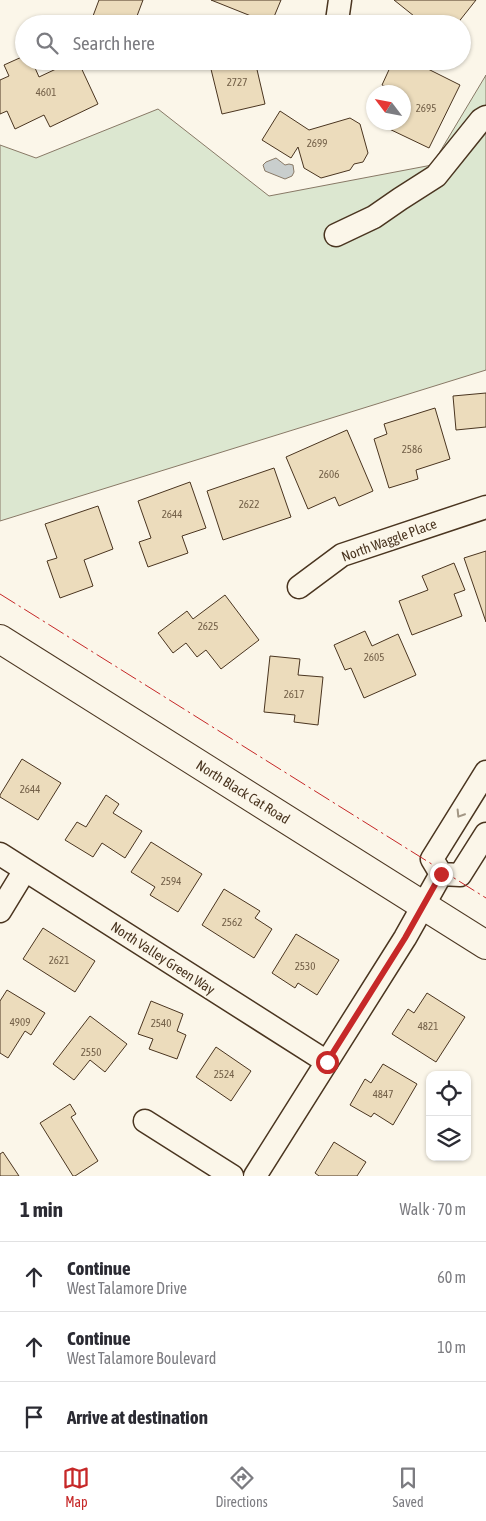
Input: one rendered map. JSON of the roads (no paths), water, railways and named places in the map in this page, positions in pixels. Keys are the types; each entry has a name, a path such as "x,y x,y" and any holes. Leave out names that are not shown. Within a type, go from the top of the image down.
{"main road":[{"name":"North Black Cat Road","path":"0,639 486,945"}],"street":[{"path":"336,235 374,217 436,176 481,120 486,117"},
{"name":"North Waggle Place","path":"299,587 342,555 486,507"},
{"path":"441,874 432,859 486,772"},
{"path":"441,874 460,875 486,834"},
{"name":"North Valley Green Way","path":"0,854 327,1062"},
{"path":"0,911 26,870"},
{"path":"255,1176 405,938 441,874"},
{"path":"144,1121 232,1176"}]}
